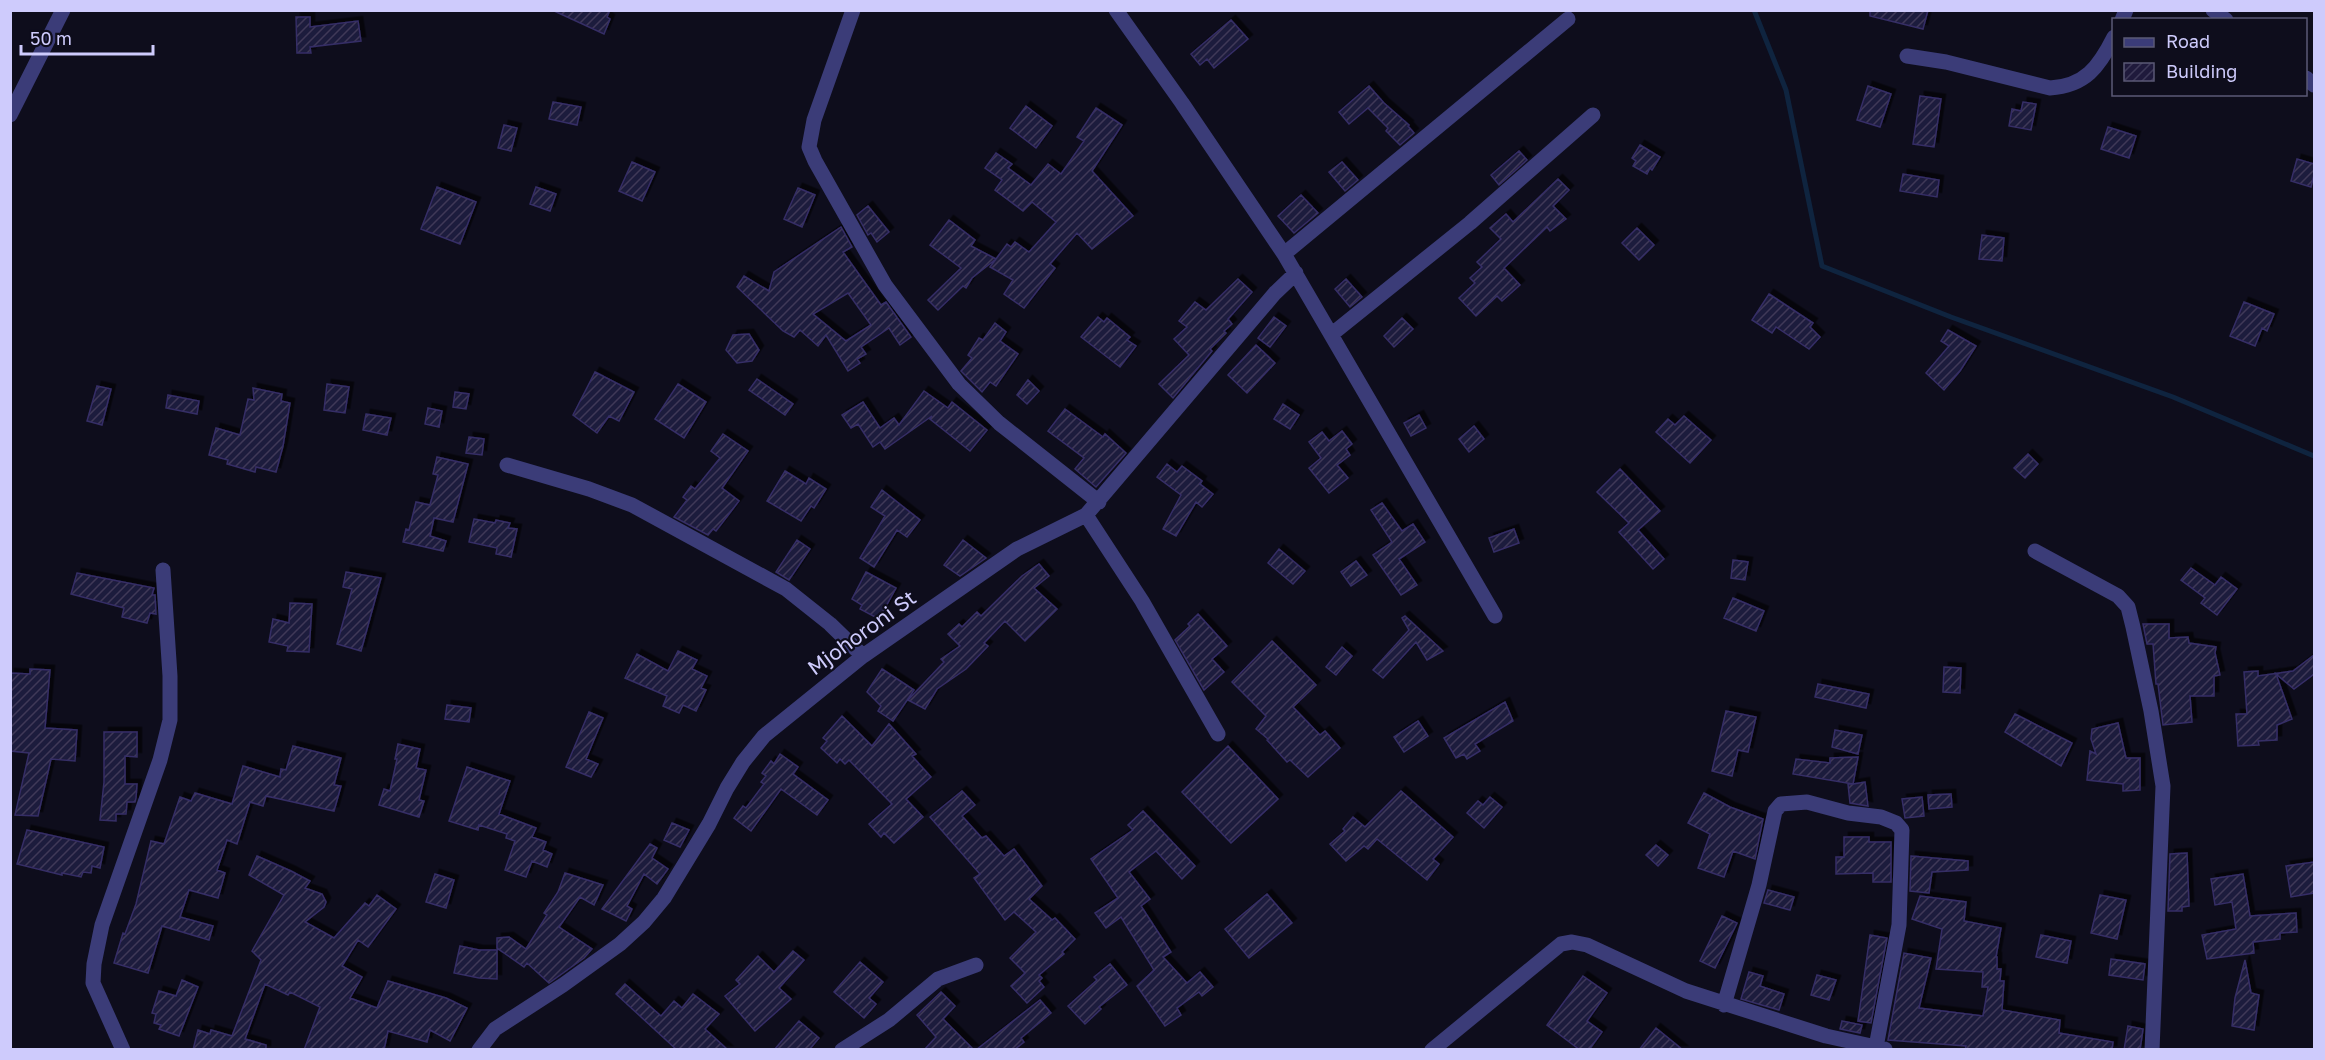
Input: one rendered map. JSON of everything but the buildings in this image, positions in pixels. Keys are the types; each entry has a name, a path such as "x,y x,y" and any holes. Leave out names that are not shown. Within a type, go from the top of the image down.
{"street":[{"path":"10,115 63,10"},
{"path":"853,10 812,128 808,147 885,285 959,384 999,423 1099,502"},
{"path":"1116,10 1182,103 1296,273 1495,616"},
{"path":"1284,254 1568,19"},
{"path":"1907,56 1946,62 2050,88 2067,87 2090,74 2112,41"},
{"path":"1332,334 1470,223 1593,115"},
{"name":"Mjohoroni St","path":"479,1050 495,1029 582,972 620,944 644,922 664,898 743,762 764,736 862,656 1017,549 1086,515 1275,293 1296,273"},
{"path":"507,465 589,489 642,510 786,589 830,624 862,656"},
{"path":"1086,515 1142,601 1218,734"},
{"path":"2035,551 2118,596 2128,607 2133,627 2151,711 2163,786 2152,1050"},
{"path":"123,1050 93,983 94,964 102,925 160,760 170,720 170,676 163,570"},
{"path":"1432,1050 1561,944 1572,942 1587,945 1686,992 1724,1005 1827,1036 1881,1048 1899,926 1903,845 1902,830 1896,823 1881,817 1848,813 1807,802 1781,804 1775,811 1759,885 1724,1005"},
{"path":"842,1050 889,1020 939,979 976,965"}],"waterway":[{"path":"1754,10 1786,90 1822,266 1951,317 2173,397 2314,456"}]}
